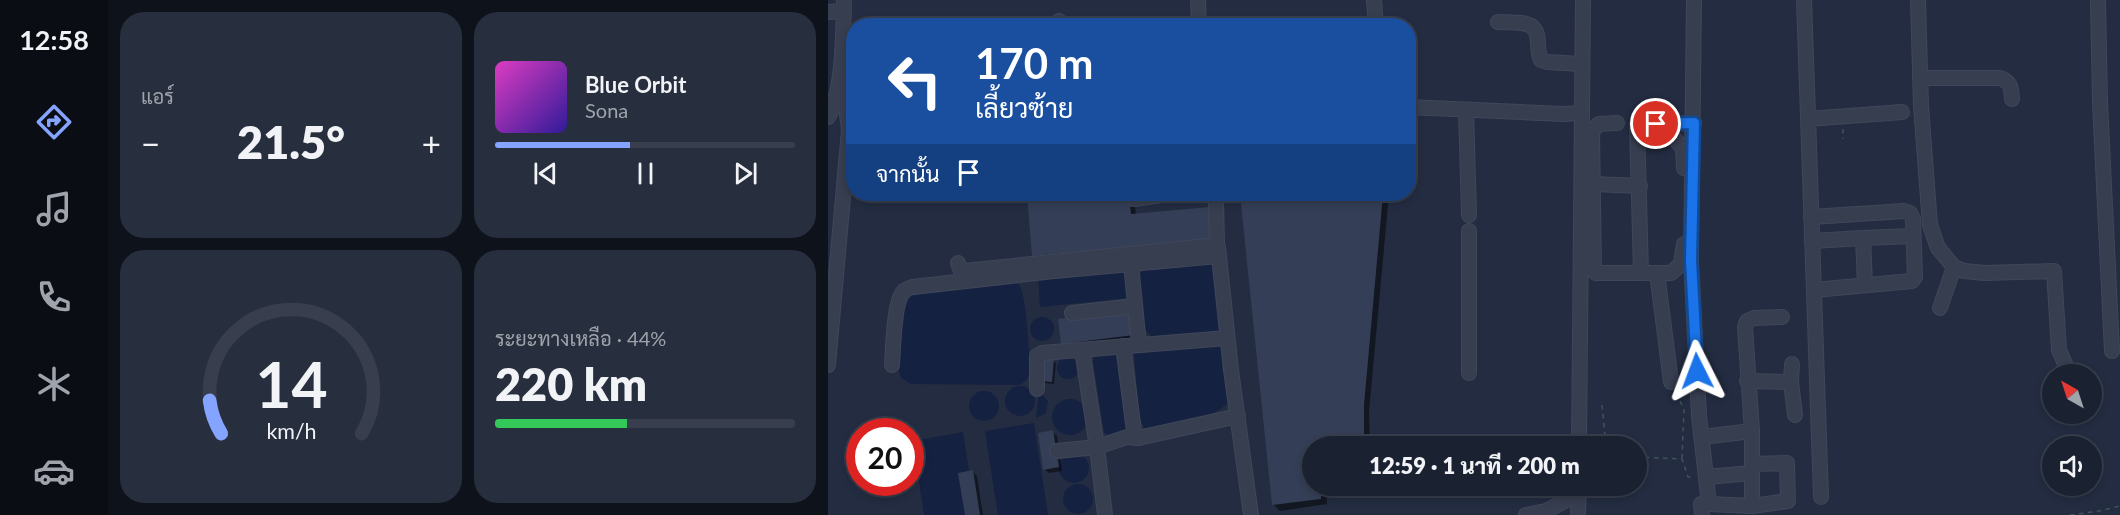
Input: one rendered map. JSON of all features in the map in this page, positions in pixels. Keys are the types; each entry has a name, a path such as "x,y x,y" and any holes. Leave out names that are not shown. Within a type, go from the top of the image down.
{"street":[{"path":"1198,0 1199,18"},
{"path":"1374,0 1375,18"},
{"path":"1579,436 1582,0"},
{"path":"1695,0 1691,260 1699,416 1706,477 1705,510 1788,501 1787,463 1706,477"},
{"path":"1804,0 1821,497"},
{"path":"1918,0 1920,78 1930,225 1938,248 1954,267 1964,271 1985,273 2054,271 2059,350 2065,364"},
{"path":"2098,0 2100,103 2112,351"},
{"path":"828,12 844,6 834,69 836,96 828,117"},
{"path":"1497,22 1528,24 1534,27 1538,34 1538,52 1541,60 1581,64"},
{"path":"1920,78 2000,78 2011,86 2012,99"},
{"path":"836,96 846,106"},
{"path":"1416,107 1580,113"},
{"path":"1466,110 1470,215"},
{"path":"1808,119 1902,112"},
{"path":"1637,124 1666,131 1683,148 1683,257 1681,264 1671,273 1596,273 1594,270 1592,131 1599,124 1694,123"},
{"path":"1637,124 1641,273"},
{"path":"828,365 846,164"},
{"path":"1593,184 1640,186"},
{"path":"1216,201 1218,251 1227,338 1251,515"},
{"path":"1811,217 1904,211 1910,213 1915,277 1912,281 1814,290"},
{"path":"1469,231 1469,373"},
{"path":"1812,241 1913,236"},
{"path":"1863,238 1866,285"},
{"path":"958,263 960,269 964,271 1218,251"},
{"path":"892,366 896,314 904,290 913,287 1131,264 1218,251"},
{"path":"1131,264 1138,345"},
{"path":"1940,308 1954,267"},
{"path":"1657,273 1671,382"},
{"path":"1072,313 1135,306"},
{"path":"1752,506 1752,432 1745,327 1747,321 1754,318 1782,316"},
{"path":"1036,389 1037,356 1042,353 1227,338"},
{"path":"1124,346 1134,431 1138,438"},
{"path":"1082,350 1105,515"},
{"path":"1792,364 1791,382 1795,416"},
{"path":"1747,381 1791,382"},
{"path":"1057,451 1097,447 1127,437 1138,438 1238,416"},
{"path":"1702,437 1752,432"},
{"path":"1526,515 1552,508 1569,496"},
{"path":"1578,515 1579,496"}],"path":[{"path":"1671,382 1684,409 1682,459 1688,477 1706,477"},
{"path":"1602,405 1605,436"},
{"path":"1647,457 1682,459"},
{"path":"2070,515 2099,512 2120,506"}],"water":[{"path":"1213,261 1222,328 1219,332 1214,335 1151,336 1146,331 1141,316 1140,275 1142,270 1147,266"},
{"path":"1125,267 1129,298 1040,307 1038,274"},
{"path":"1006,279 1019,285 1024,300 1029,357 1029,375 1025,381 1019,385 911,384 901,378 899,371 900,341 905,310 913,293"},
{"path":"1042,317 1051,320 1054,329 1051,338 1042,341 1033,338 1030,329 1033,320"},
{"path":"1222,346 1231,399 1207,416 1153,432 1146,431 1139,418 1134,352"},
{"path":"1117,352 1131,430 1107,435 1104,432 1093,361 1095,356"},
{"path":"1068,357 1076,360 1079,368 1076,376 1068,379 1060,376 1057,368 1060,360"},
{"path":"1020,386 1031,390 1035,401 1031,412 1020,416 1009,412 1005,401 1009,390"},
{"path":"984,391 995,395 999,406 995,417 984,421 973,417 969,406 973,395"},
{"path":"1039,391 1048,401 1046,413 1036,418"},
{"path":"1070,399 1083,404 1088,417 1083,430 1070,435 1057,430 1052,417 1057,404"},
{"path":"1034,423 1048,515 998,515 985,431"},
{"path":"963,432 976,515 924,515 921,496 924,496 924,439"},
{"path":"1074,453 1080,454 1088,462 1088,474 1080,482 1074,483 1068,482 1060,474 1059,468 1060,462 1068,454"},
{"path":"1078,484 1089,488 1093,499 1089,510 1078,514 1067,510 1063,499 1067,488"}],"building":[{"path":"1028,201 1130,201 1131,214 1210,207 1213,239 1032,256"},
{"path":"1241,201 1382,201 1364,405 1364,436 1302,436 1302,496 1321,496 1321,499 1272,505"},
{"path":"1131,312 1134,335 1061,344 1058,319 1083,315 1083,319"},
{"path":"1043,358 1054,359 1052,382 1041,381"},
{"path":"1053,430 1059,467 1043,470 1038,433"},
{"path":"973,470 980,515 965,515 958,473"}],"route":[{"path":"1656,124 1694,123 1691,260 1697,371"}]}
